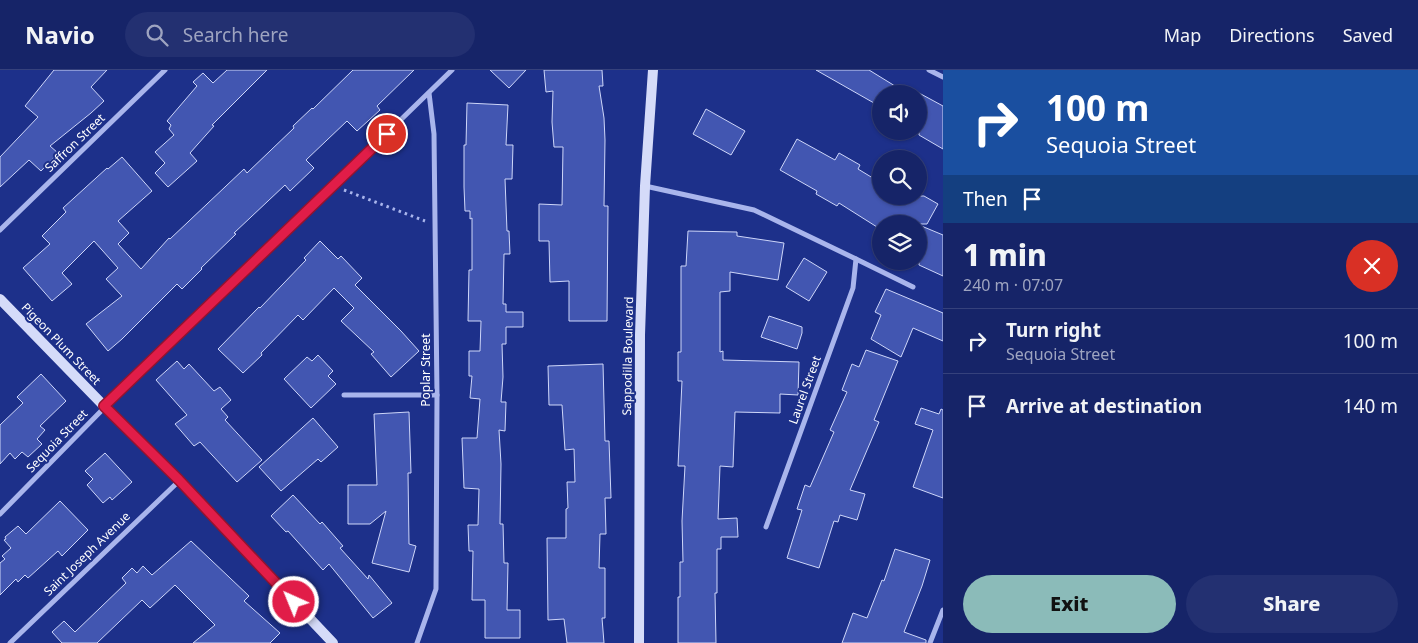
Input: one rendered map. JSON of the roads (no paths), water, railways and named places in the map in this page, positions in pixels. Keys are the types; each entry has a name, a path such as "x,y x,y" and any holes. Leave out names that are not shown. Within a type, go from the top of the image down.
{"street":[{"name":"Saffron Street","path":"0,230 165,70"},
{"name":"Sequoia Street","path":"0,514 104,406 452,70"},
{"name":"Sappodilla Boulevard","path":"639,643 640,335 645,186 653,70"},
{"path":"929,70 943,77"},
{"name":"Poplar Street","path":"417,643 436,588 434,134 429,93"},
{"path":"645,186 754,210 913,287"},
{"name":"Laurel Street","path":"766,527 853,288 856,260"},
{"name":"Pigeon Plum Street","path":"0,299 179,480 333,643"},
{"path":"344,395 436,395"},
{"name":"Saint Joseph Avenue","path":"10,643 179,480"},
{"path":"930,643 943,610"}]}
